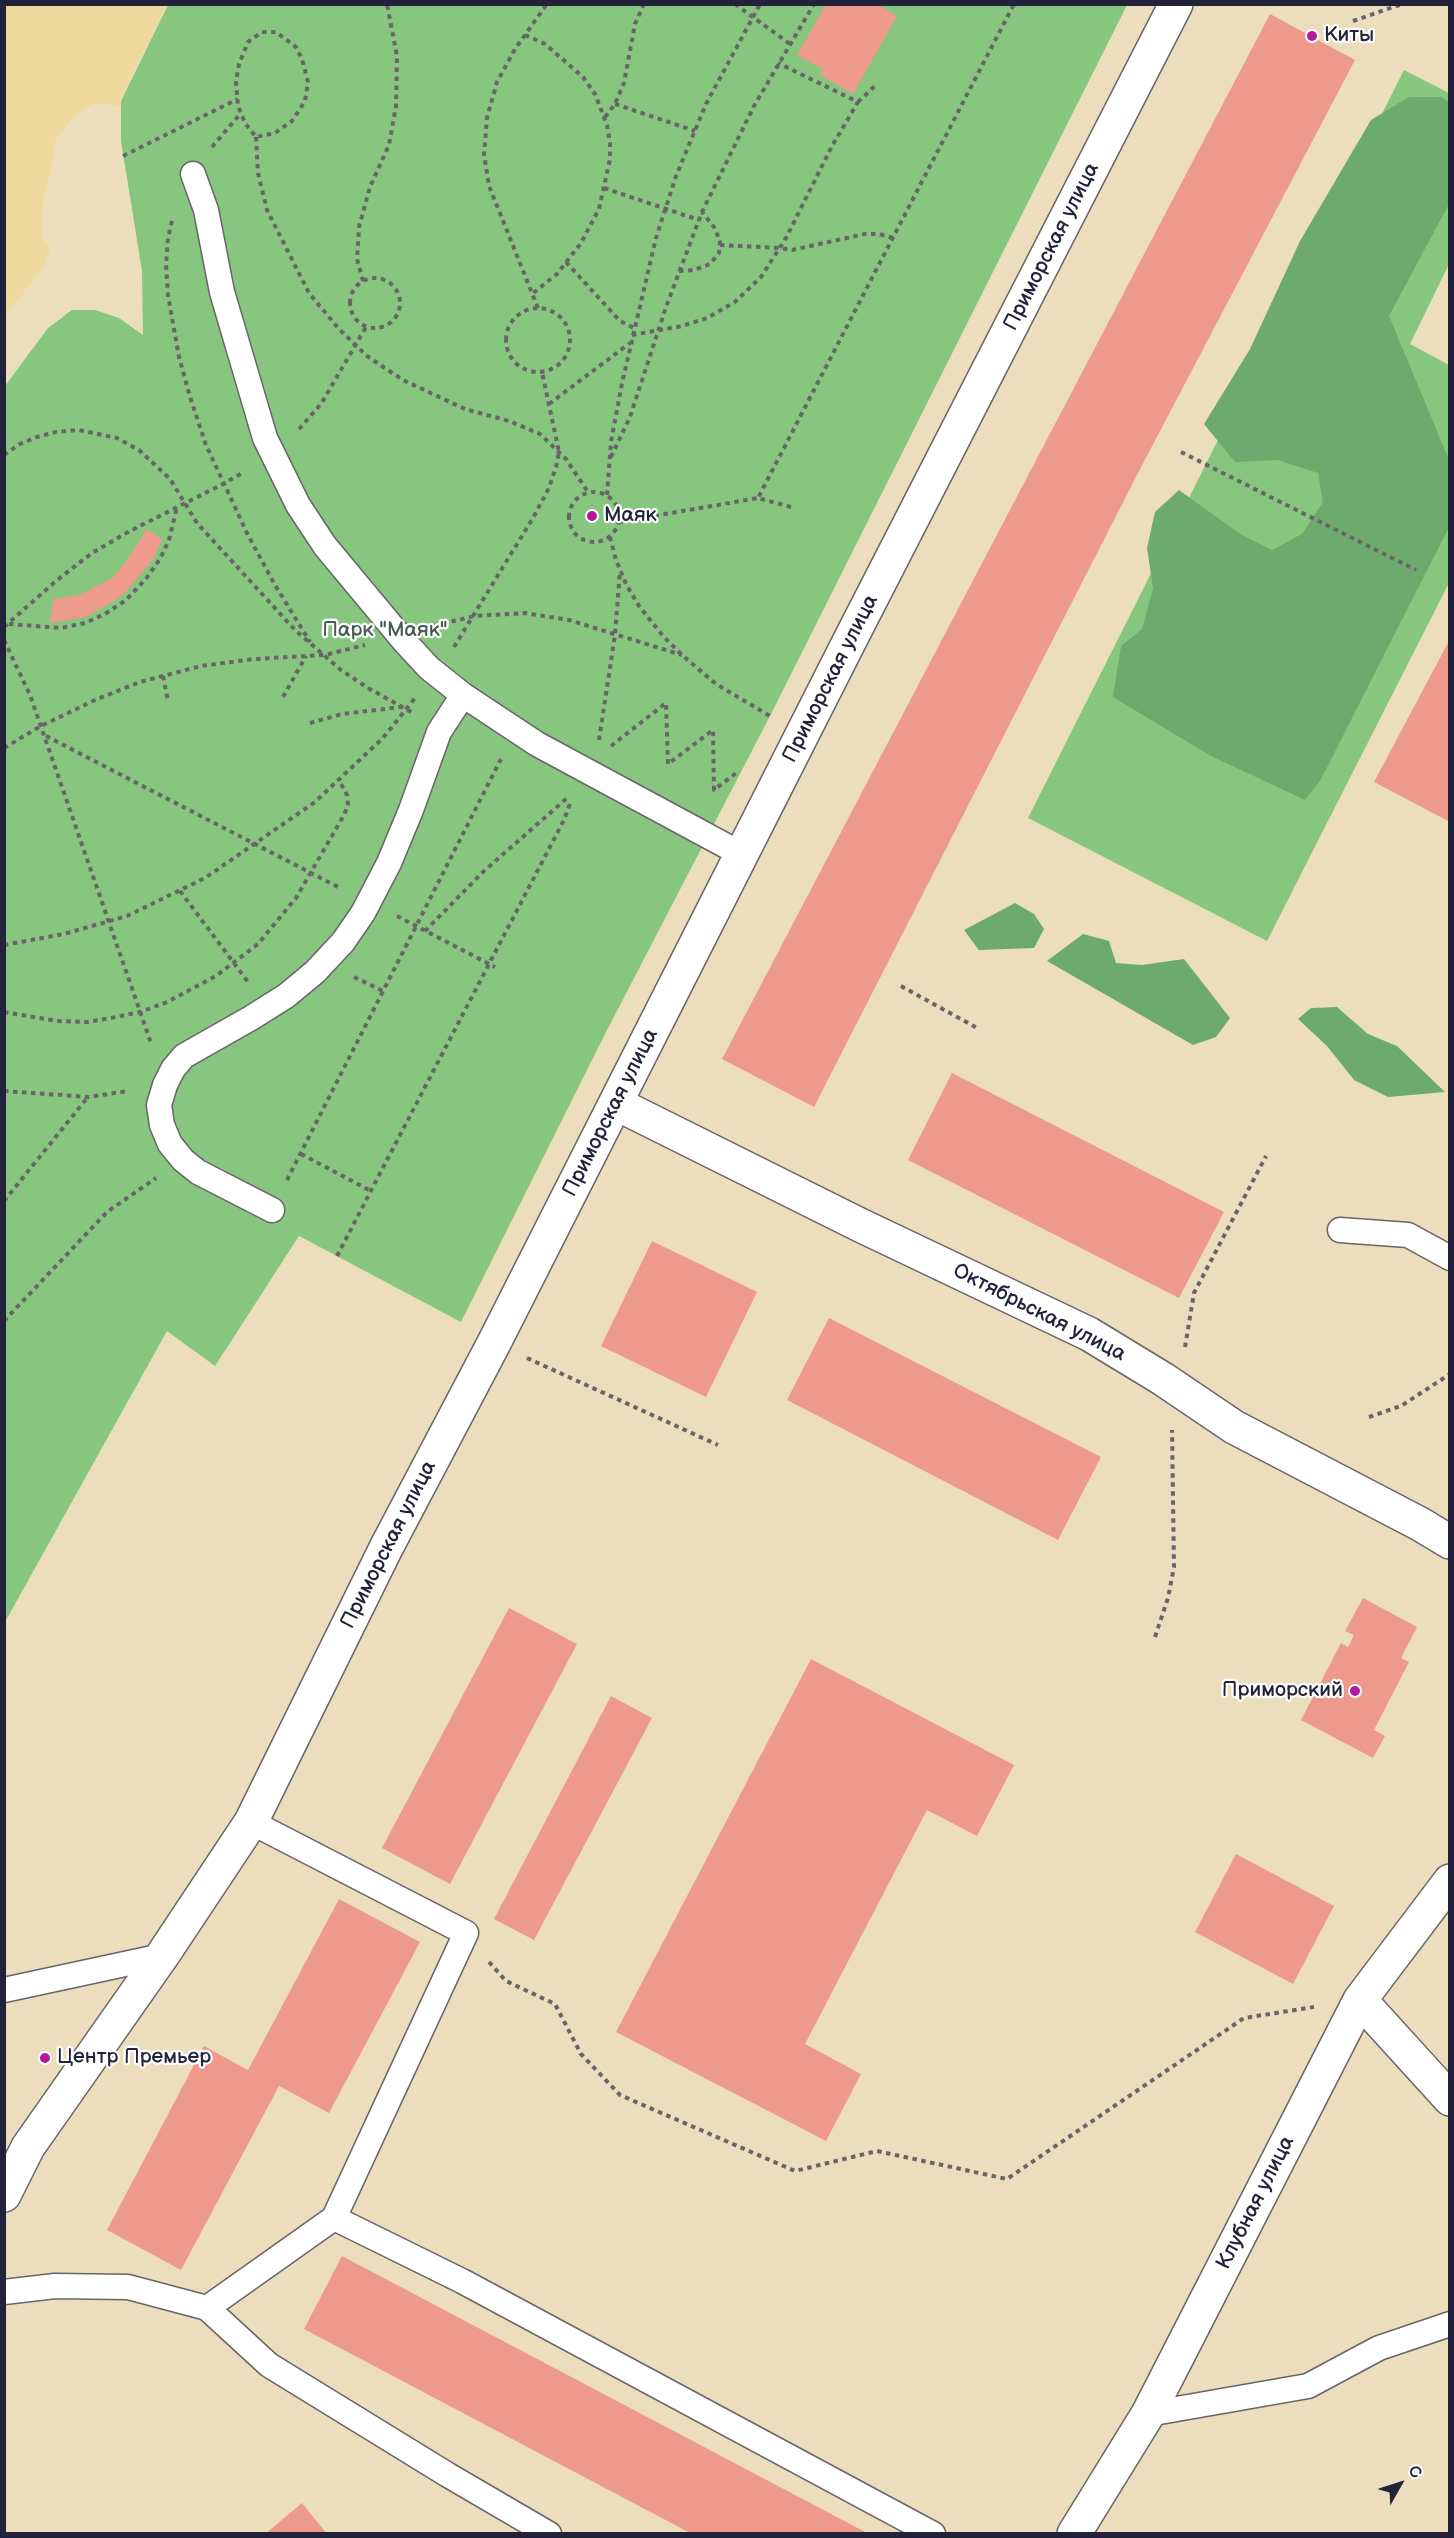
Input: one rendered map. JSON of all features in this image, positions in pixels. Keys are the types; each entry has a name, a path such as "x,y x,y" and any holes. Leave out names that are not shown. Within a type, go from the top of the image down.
{"street":[{"name":"Приморская улица","path":"4,2195 28,2147 162,1956 251,1822 386,1548 616,1104 849,642 1176,4"},
{"name":"Октябрьская улица","path":"616,1104 860,1225 1089,1334 1172,1385 1234,1427 1420,1524 1449,1542"},
{"name":"Клубная улица","path":"1074,2534 1148,2414 1360,2000 1449,1881"},
{"path":"1360,2000 1449,2099"}],"lane":[{"path":"193,174 206,210 222,292 265,438 297,505 325,546 429,668 463,695 537,744 743,855"},
{"path":"272,1210 198,1172 183,1160 170,1144 162,1125 159,1105 165,1085 173,1069 184,1056 286,996 320,967 343,942 363,913 389,863 439,732 463,695"},
{"path":"1340,1230 1408,1235 1449,1258"},
{"path":"207,2308 334,2218 466,1933 251,1822"},
{"path":"4,1990 162,1956"},
{"path":"334,2218 462,2281 933,2534"},
{"path":"4,2292 55,2286 128,2287 207,2308 269,2365 549,2534"},
{"path":"1148,2414 1308,2386 1379,2348 1449,2324"}],"path":[{"path":"363,281 357,259 359,227 370,187 389,144 396,106 397,56 387,4"},
{"path":"538,308 489,186 484,154 487,118 497,82 547,4"},
{"path":"604,117 615,104 624,83 635,24 644,4"},
{"path":"735,4 790,44"},
{"path":"607,495 611,442 630,342 666,210 706,104 760,4"},
{"path":"610,460 630,417 658,331 702,212 754,106 814,4"},
{"path":"758,498 1014,4"},
{"path":"1353,21 1402,4"},
{"path":"256,138 275,133 284,127 296,116 305,101 307,72 296,47 276,32 262,32 248,42 239,64 236,82 237,99 241,113 256,138 258,173 267,210 309,293 356,346 403,380 465,409 509,421 540,434 559,452 588,492"},
{"path":"525,35 545,44 583,77 595,94 609,134 610,159 599,209 581,243 557,274 532,294"},
{"path":"778,63 858,102"},
{"path":"632,335 658,331 707,318 735,302 761,277 780,248 832,146 858,102 875,86"},
{"path":"123,156 237,99"},
{"path":"615,104 695,131"},
{"path":"241,113 193,174 173,216 168,238 166,265 168,295 179,357 206,446 275,585 310,642"},
{"path":"604,188 699,220"},
{"path":"679,272 694,270 710,264 719,253 720,245 714,227 702,212"},
{"path":"720,245 792,250 805,249 865,234 879,234 893,238"},
{"path":"566,262 620,321 634,328"},
{"path":"378,278 386,280 398,291 401,299 400,308 392,323 375,329 366,327 354,317 350,301 356,286 363,281 378,278"},
{"path":"538,308 554,312 562,318 571,339 565,359 558,366 542,372 527,371 518,366 510,358 505,338 513,318 522,311 538,308"},
{"path":"296,432 321,404 366,327"},
{"path":"549,404 630,342"},
{"path":"452,649 474,616 549,488 556,467 559,452 542,372"},
{"path":"4,455 20,444 56,432 79,430 117,438 139,450 170,479 197,523 295,630 368,688 415,714"},
{"path":"1181,452 1416,570"},
{"path":"6,625 92,553 251,467"},
{"path":"597,491 607,495 616,504 619,522 609,537 594,542 584,541 572,531 568,515 570,507 574,500 588,492 597,491"},
{"path":"619,522 758,498 791,507"},
{"path":"6,625 61,628 85,623 105,614 126,600 145,580 160,559 169,540 177,507"},
{"path":"609,537 620,571 639,606 682,655 716,684 776,719"},
{"path":"598,744 615,635 620,571"},
{"path":"428,627 474,616 525,613 569,620 682,655"},
{"path":"4,640 30,695 45,736 165,1085 89,1097 4,1091"},
{"path":"4,748 41,726 94,700 163,676 201,666 254,659 326,656 366,645"},
{"path":"282,697 306,657"},
{"path":"163,676 168,701"},
{"path":"4,945 64,934 127,916 205,878 315,802 382,738 404,708 421,691"},
{"path":"607,749 666,703 668,764 714,730 714,790 748,766"},
{"path":"310,723 368,710 404,708"},
{"path":"45,736 348,892"},
{"path":"493,754 511,763"},
{"path":"272,1210 502,758"},
{"path":"4,1012 57,1021 88,1022 140,1012 196,988 234,963 258,944 276,924 311,873 348,805 347,795 339,780"},
{"path":"337,1256 564,820 572,802 566,791"},
{"path":"425,931 483,872 569,796"},
{"path":"180,891 267,1008"},
{"path":"390,912 495,967"},
{"path":"902,986 977,1028"},
{"path":"4,1201 89,1097"},
{"path":"301,1154 371,1191"},
{"path":"1155,1637 1168,1598 1174,1567 1172,1385 1185,1353 1194,1293 1266,1156"},
{"path":"4,1321 106,1212 183,1160"},
{"path":"539,1364 718,1445"},
{"path":"1369,1417 1401,1406 1449,1374"},
{"path":"466,1933 506,1981 555,2004 581,2054 620,2095 795,2171 877,2151 1007,2179 1244,2018 1360,2000"}],"green space":[{"name":"Парк \"Маяк\"","path":"168,5 1127,5 770,716 604,1036 461,1322 299,1236 215,1366 167,1331 5,1622 5,386 48,328 72,310 95,310 119,318 143,335 142,271 121,141 121,101"},
{"path":"1404,70 1449,93 1449,264 1410,344 1449,365 1449,583 1267,941 1028,818"},
{"path":"1409,97 1441,97 1449,102 1449,204 1389,316 1449,460 1449,527 1320,781 1305,800 1211,756 1113,697 1121,646 1142,629 1153,588 1147,548 1155,512 1179,490 1240,534 1272,550 1302,534 1323,502 1318,473 1278,460 1235,462 1204,424 1250,349 1300,241 1371,120"},
{"path":"1015,903 1034,914 1044,929 1034,948 979,950 964,930"},
{"path":"1083,934 1109,941 1116,963 1142,965 1184,959 1230,1018 1216,1037 1193,1045 1047,961"},
{"path":"1337,1007 1368,1034 1397,1046 1445,1092 1388,1097 1354,1080 1327,1046 1298,1019 1311,1008"}],"sand":[{"path":"5,4 168,5 136,66 121,101 121,108 107,104 94,104 76,114 56,139 43,203 42,238 51,249 44,267 5,316"}],"building":[{"path":"826,4 877,4 897,16 853,94 820,75 823,69 797,55"},
{"path":"1270,14 1355,60 1138,473 814,1107 722,1059"},
{"path":"147,529 162,539 153,560 122,596 86,617 50,623 53,599 82,594 112,578"},
{"path":"1450,639 1450,822 1374,782"},
{"path":"952,1073 1224,1212 1179,1298 908,1160"},
{"path":"652,1241 757,1292 706,1397 601,1346"},
{"path":"829,1318 1101,1457 1058,1540 787,1400"},
{"name":"Приморский","path":"1363,1598 1417,1627 1401,1658 1409,1662 1374,1730 1385,1736 1373,1758 1301,1720 1341,1643 1348,1647 1354,1635 1345,1631"},
{"path":"509,1608 577,1644 450,1884 382,1848"},
{"path":"811,1659 1014,1765 977,1836 927,1810 805,2044 861,2074 826,2141 616,2032"},
{"path":"611,1696 652,1718 534,1940 494,1919"},
{"path":"1236,1854 1334,1906 1293,1984 1195,1932"},
{"path":"339,1899 420,1942 329,2113 279,2086 181,2270 107,2230 204,2046 248,2070"},
{"path":"342,2256 869,2534 692,2534 304,2329"},
{"path":"302,2503 327,2534 265,2534"}],"place":[{"name":"Киты","path":"1312,36"},
{"name":"Маяк","path":"592,516"},
{"name":"Приморский","path":"1355,1691"},
{"name":"Центр Премьер","path":"45,2058"}]}
